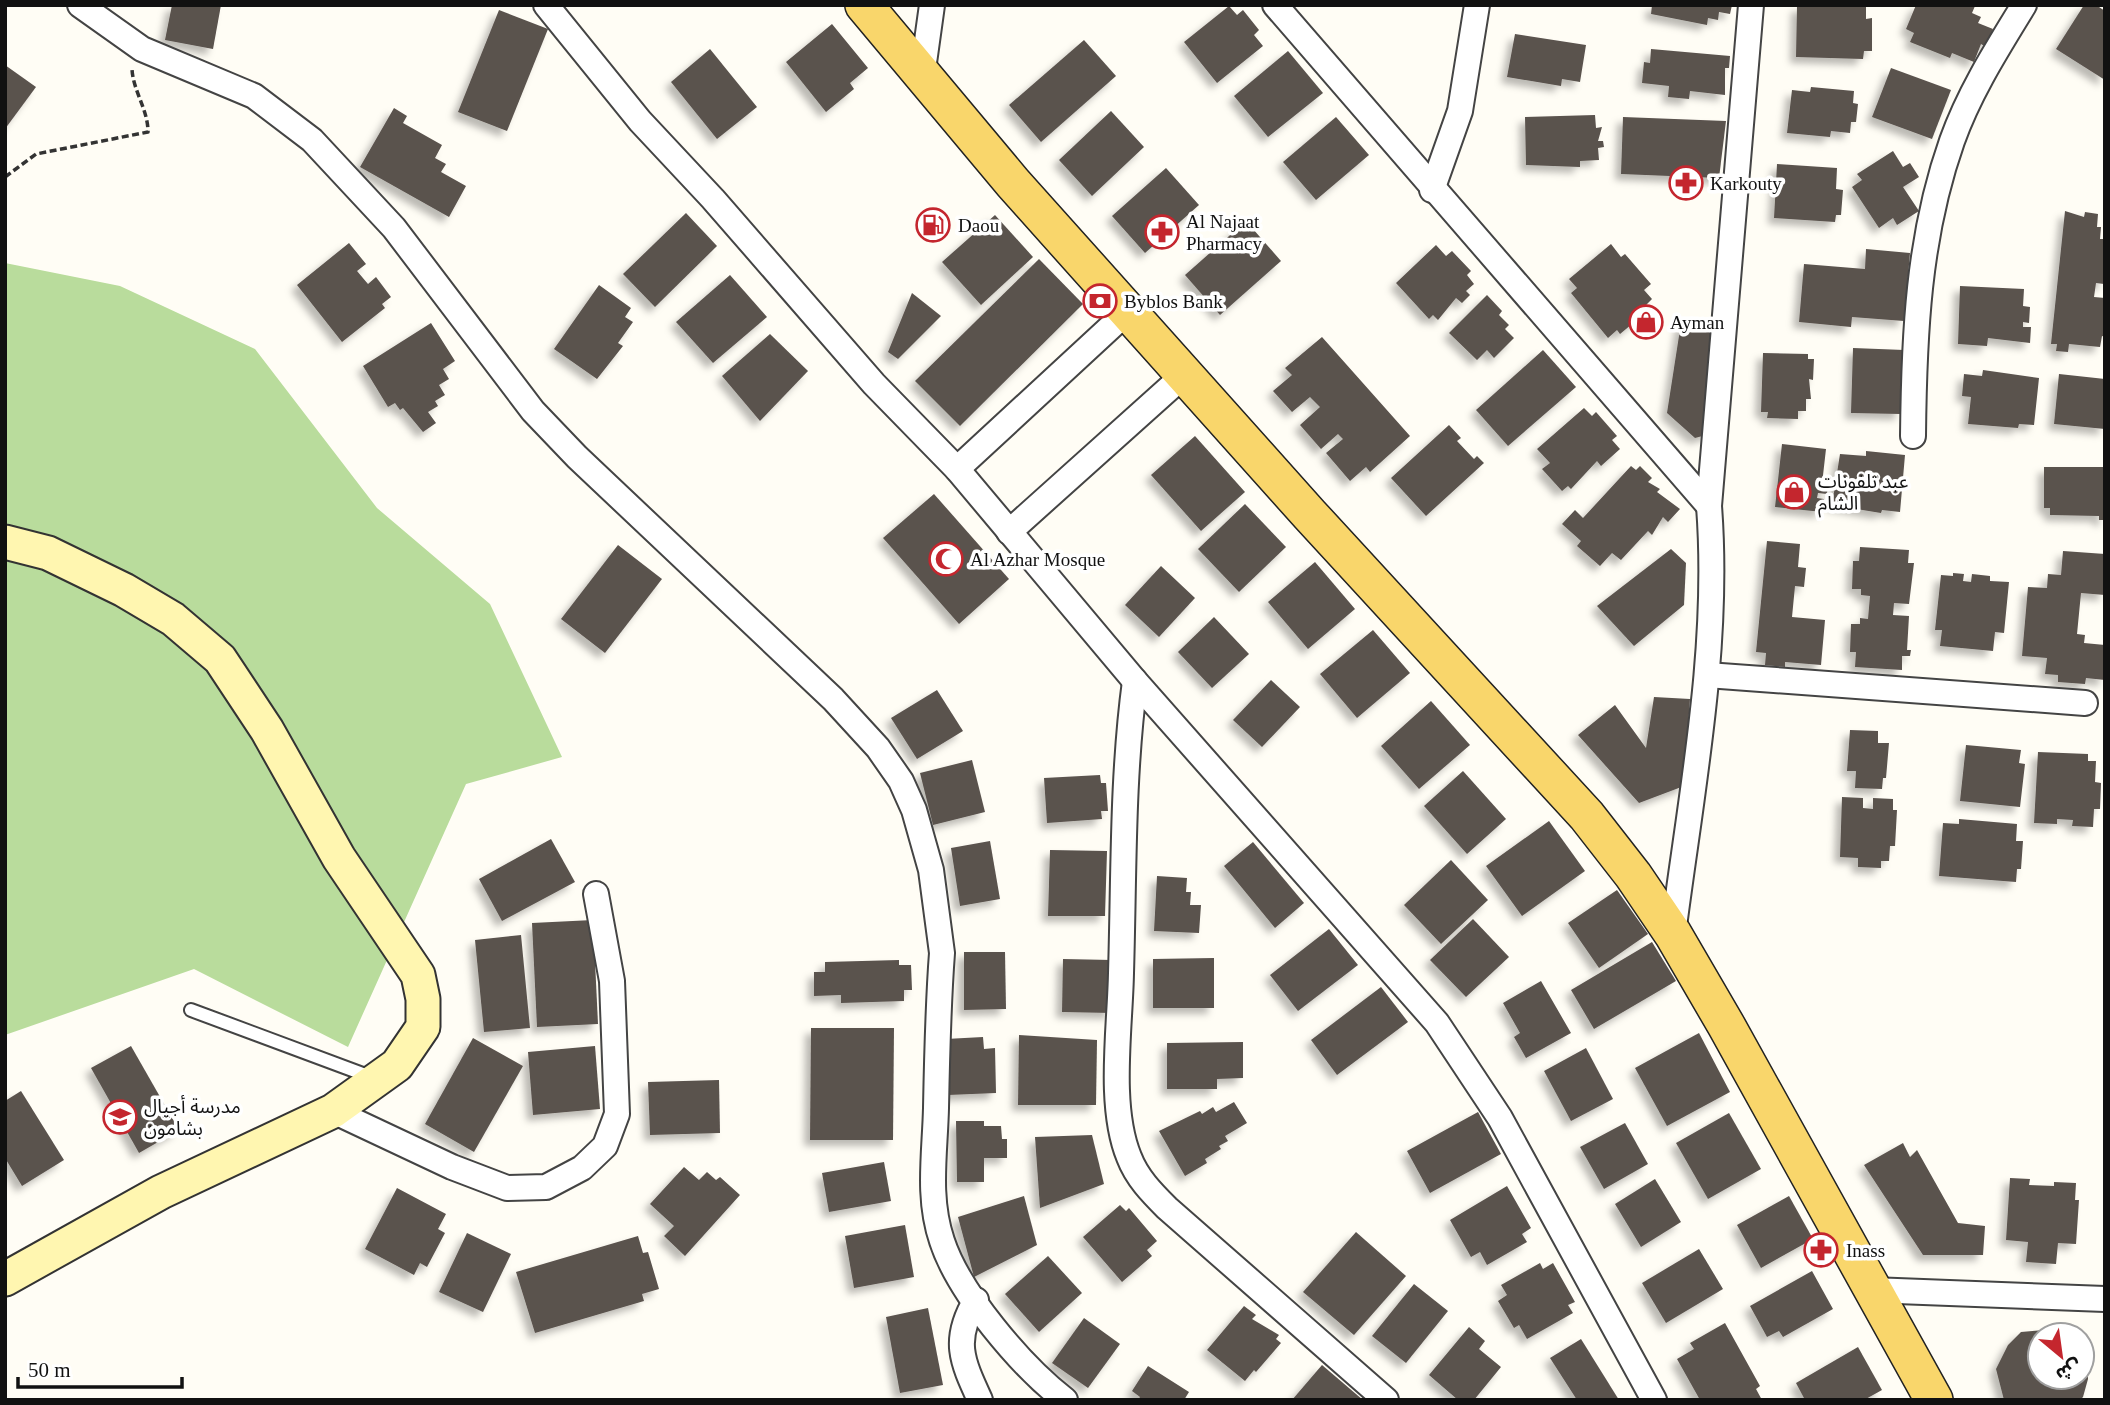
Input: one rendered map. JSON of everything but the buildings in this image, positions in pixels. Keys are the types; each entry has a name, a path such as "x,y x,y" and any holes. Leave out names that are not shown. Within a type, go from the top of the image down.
{"main road":[{"path":"864,5 922,77 1184,375 1587,816 1652,900 1934,1400"}],"street":[{"path":"80,5 158,56 254,96 312,141 394,228 533,411 597,476 833,699 878,748 901,781 914,810 931,870 940,919 942,953 936,1052 934,1209 942,1242 976,1300 1022,1363 1065,1400"},
{"path":"546,5 640,121 874,384 957,469 1135,681 1437,1023 1500,1118 1654,1400"},
{"path":"922,77 932,5"},
{"path":"1275,5 1432,190 1709,506"},
{"path":"1432,190 1460,111 1477,5"},
{"path":"1673,934 1707,675 1712,575 1709,506 1751,5"},
{"path":"1913,436 1914,333 1927,234 1939,181 1965,108 2024,5"},
{"path":"957,469 1128,312"},
{"path":"1009,532 1184,375"},
{"path":"5,542 48,552 124,590 197,637 228,670 267,730 339,858 418,975 424,999 423,1027 397,1065 333,1111 162,1192 5,1279"},
{"path":"1707,675 2085,703"},
{"path":"1135,681 1125,786 1118,1069 1120,1122 1129,1157 1143,1184 1167,1208 1386,1400"},
{"path":"333,1111 452,1167 507,1188 546,1187 582,1168 605,1146 617,1114 612,982 596,894"},
{"path":"1871,1290 2105,1299"},
{"path":"976,1300 965,1318 960,1342 966,1369 980,1400"}],"lane":[{"path":"191,1010 378,1080"}],"path":[{"path":"5,177 36,154 148,132 148,117 133,81 132,61 158,56"}],"green space":[{"path":"5,263 120,286 255,349 377,508 490,604 562,757 466,784 348,1047 194,969 5,1035"}],"place":[{"name":"Karkouty","path":"1686,183"},
{"name":"Daou","path":"933,225"},
{"name":"Al Najaat Pharmacy","path":"1162,232"},
{"name":"Byblos Bank","path":"1100,301"},
{"name":"Ayman","path":"1646,322"},
{"name":"عبد تلفونات الشام","path":"1794,492"},
{"name":"Al Azhar Mosque","path":"946,559"},
{"name":"مدرسة أجيال بشامون","path":"120,1117"},
{"name":"Inass","path":"1821,1250"}]}
